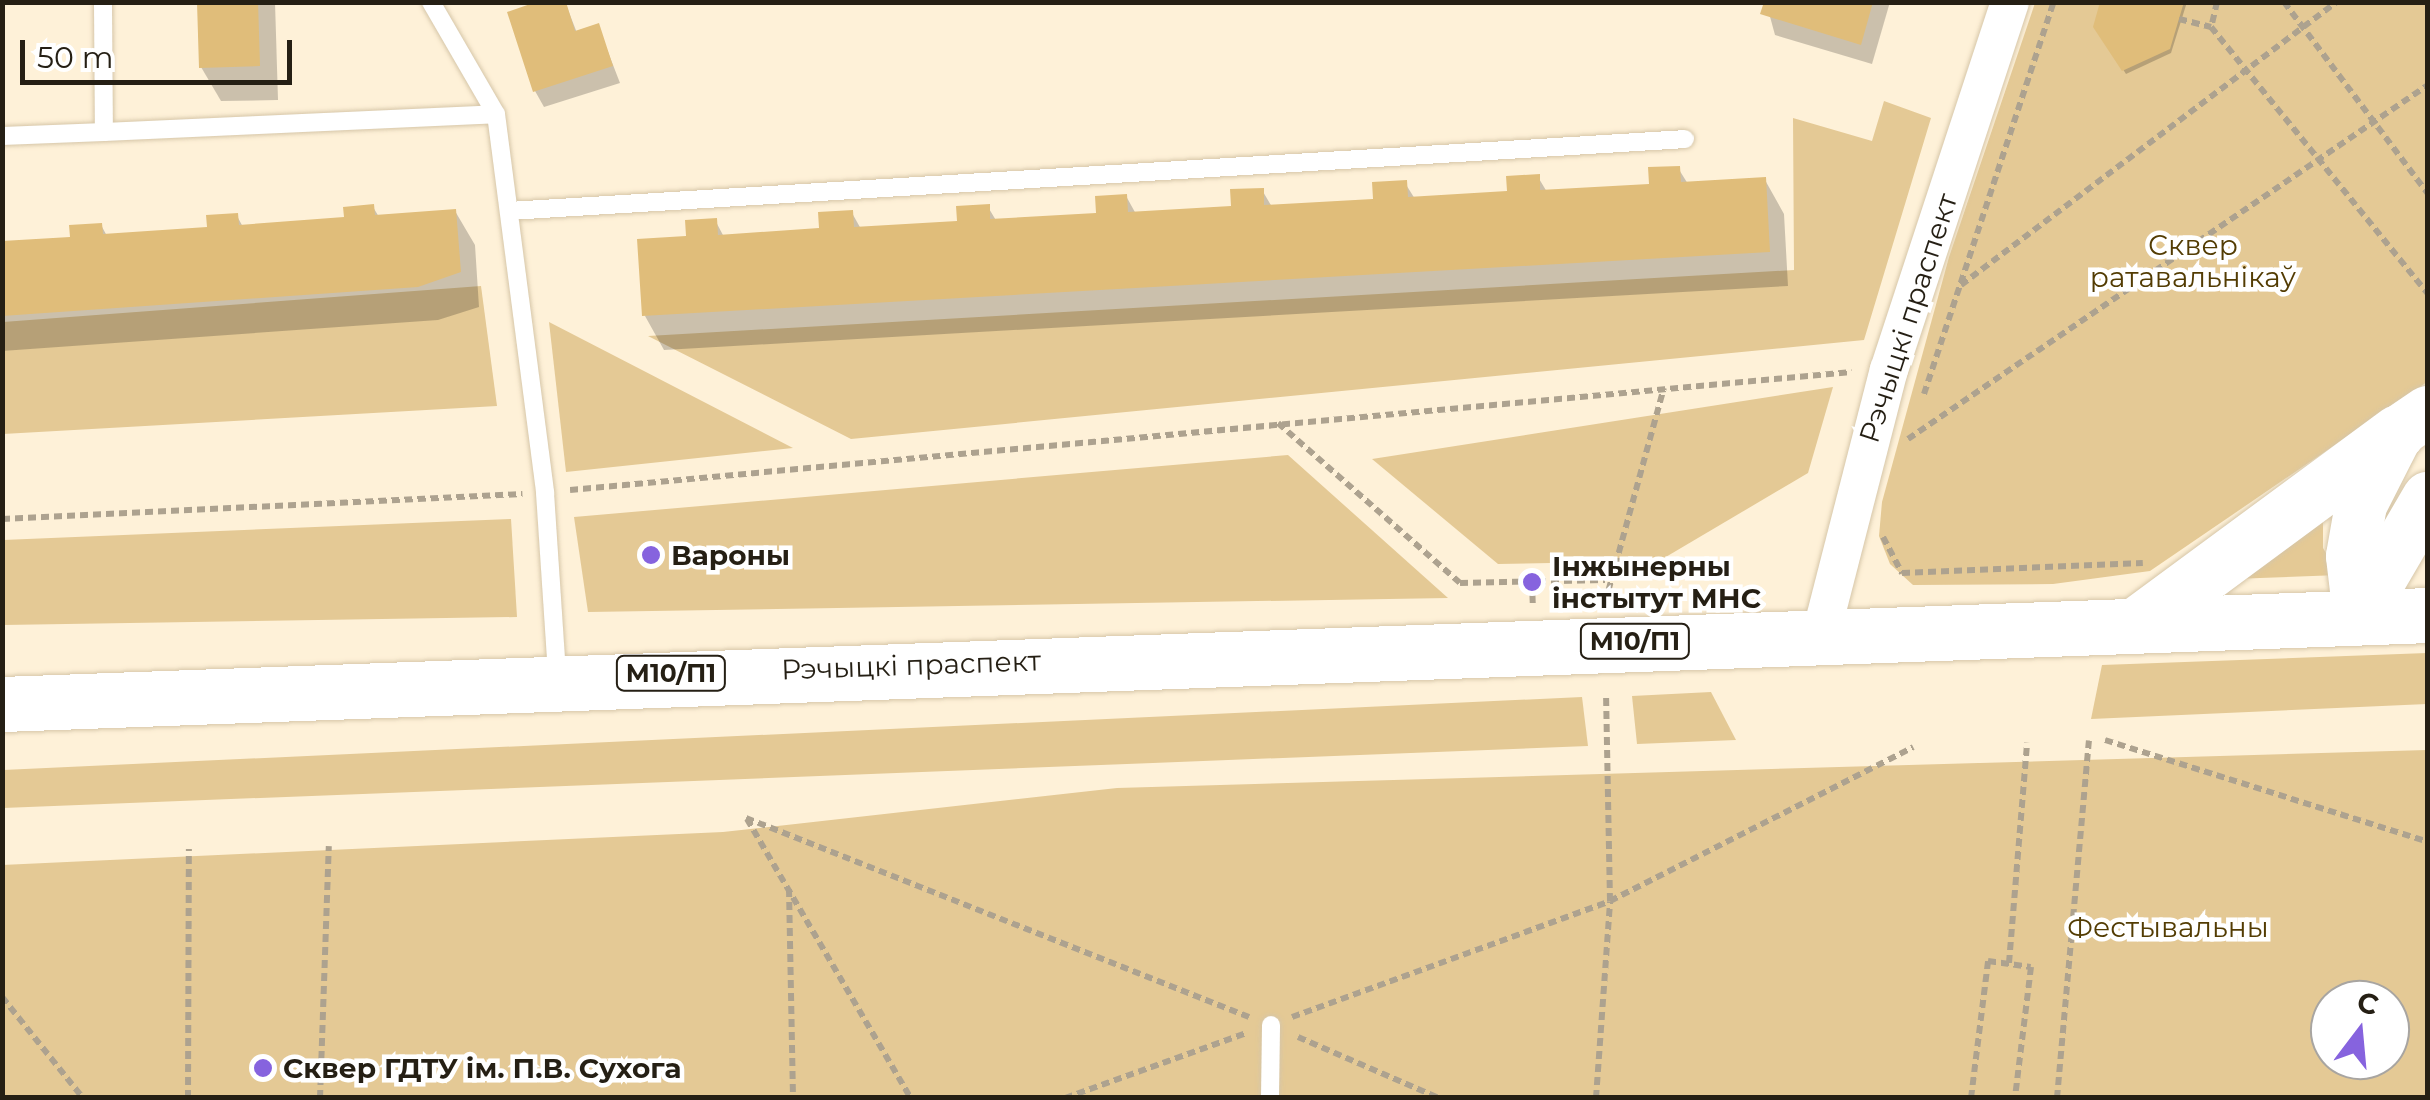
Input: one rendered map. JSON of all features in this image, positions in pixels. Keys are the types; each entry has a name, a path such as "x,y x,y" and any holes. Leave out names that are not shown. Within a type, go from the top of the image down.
{"main road":[{"path":"2359,616 2352,556 2361,506 2413,422"},
{"path":"2136,625 2413,422"},
{"path":"2359,616 2428,498"},
{"name":"Рэчыцкі праспект","path":"2,704 557,677 2428,615"}],"street":[{"name":"Рэчыцкі праспект","path":"1820,638 1889,370 2010,2"}],"lane":[{"path":"103,2 104,132"},
{"path":"431,2 496,114 545,493 557,677"},
{"path":"2,136 496,114"},
{"path":"508,211 1685,139"},
{"path":"1270,1098 1271,1025"}],"path":[{"path":"1919,405 2054,2"},
{"path":"2210,28 2217,2"},
{"path":"2284,2 2368,122 2428,194"},
{"path":"1961,285 2336,2"},
{"path":"2179,19 2210,28 2428,294"},
{"path":"1905,442 2316,157 2428,85"},
{"path":"2,519 545,493 1868,370"},
{"path":"1605,608 1605,580 1664,388"},
{"path":"1277,422 1460,584 1605,580"},
{"path":"1900,457 1912,423"},
{"path":"1884,520 1902,573 2166,561"},
{"path":"1596,1098 1610,902 1606,694"},
{"path":"2057,1098 2088,740"},
{"path":"2105,740 2428,842"},
{"path":"2009,963 2026,743"},
{"path":"1064,1098 1610,902 1913,748"},
{"path":"912,1098 746,818 1271,1025 1439,1098"},
{"path":"320,1098 329,846"},
{"path":"188,1098 190,849"},
{"path":"788,888 793,1098"},
{"path":"1971,1098 1988,961 2032,967 2015,1098"},
{"path":"2,997 83,1098"}],"green space":[{"name":"Сквер ратавальнікаў","path":"2035,3 2427,3 2427,382 2150,571 2053,584 1913,585 1890,564 1879,536 1882,502 1949,257"},
{"path":"1884,101 1931,118 1864,340 851,439 648,336 1794,270 1793,118 1872,141"},
{"path":"481,286 497,406 3,434 3,322"},
{"path":"549,322 793,448 566,472"},
{"path":"1833,387 1808,473 1659,561 1498,564 1372,459"},
{"path":"1288,455 1448,598 588,612 574,517"},
{"path":"511,519 517,617 3,625 3,540"},
{"path":"2323,519 2323,548 2339,575 2232,579"},
{"path":"2427,653 2427,704 2091,719 2102,665"},
{"path":"1711,692 1736,740 1637,744 1632,696"},
{"path":"1582,697 1588,746 3,808 3,770"},
{"name":"Фестывальны","path":"2427,750 2427,1097 3,1097 2,865 723,832 1117,788"}],"building":[{"path":"197,2 258,2 260,66 199,68"},
{"path":"536,2 566,2 575,31 599,23 613,66 533,92 507,12"},
{"path":"1764,2 1873,2 1861,45 1760,14"},
{"path":"2100,2 2184,2 2170,49 2122,71 2093,27"},
{"path":"1680,166 1681,182 1766,177 1770,252 642,316 637,239 686,236 685,220 717,218 718,235 819,228 818,212 853,210 854,227 957,221 956,206 990,204 990,219 1096,213 1095,196 1127,194 1128,212 1231,206 1230,189 1264,188 1264,205 1373,199 1372,182 1407,180 1408,197 1507,191 1506,176 1540,174 1540,190 1649,184 1648,167"},
{"path":"374,204 375,215 456,209 461,272 418,287 2,316 2,241 70,237 69,225 102,223 103,234 207,227 206,215 238,213 239,225 344,217 343,207"}],"place":[{"name":"Вароны","path":"651,555"},
{"name":"Інжынерны інстытут МНС","path":"1532,582"},
{"name":"Сквер ГДТУ ім. П.В. Сухога","path":"263,1068"}]}
